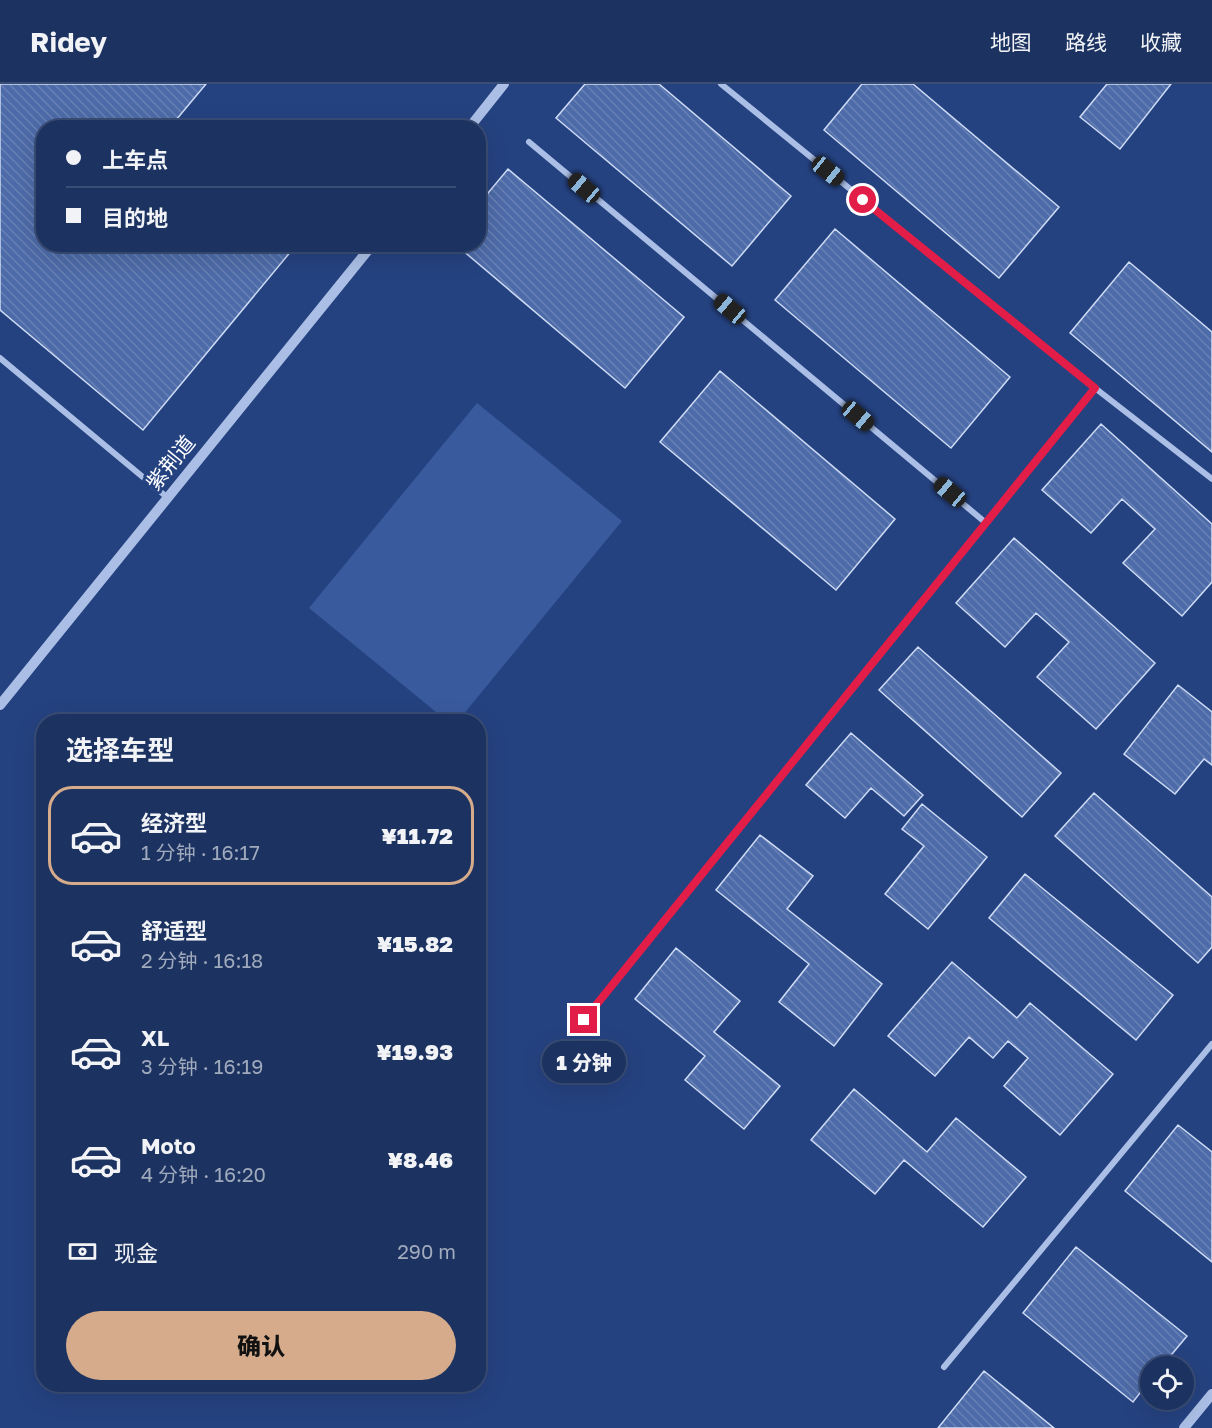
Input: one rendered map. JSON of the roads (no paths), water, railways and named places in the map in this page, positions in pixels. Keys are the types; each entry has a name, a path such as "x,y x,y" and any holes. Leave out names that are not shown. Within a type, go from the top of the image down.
{"street":[{"path":"475,120 504,84"},
{"path":"721,84 1095,388 1212,479"},
{"path":"529,142 986,523"},
{"name":"紫荆道","path":"0,705 367,252"},
{"path":"0,358 168,498"},
{"path":"584,1020 1095,388"},
{"path":"944,1367 1212,1044"},
{"path":"1184,1428 1212,1394"}]}
